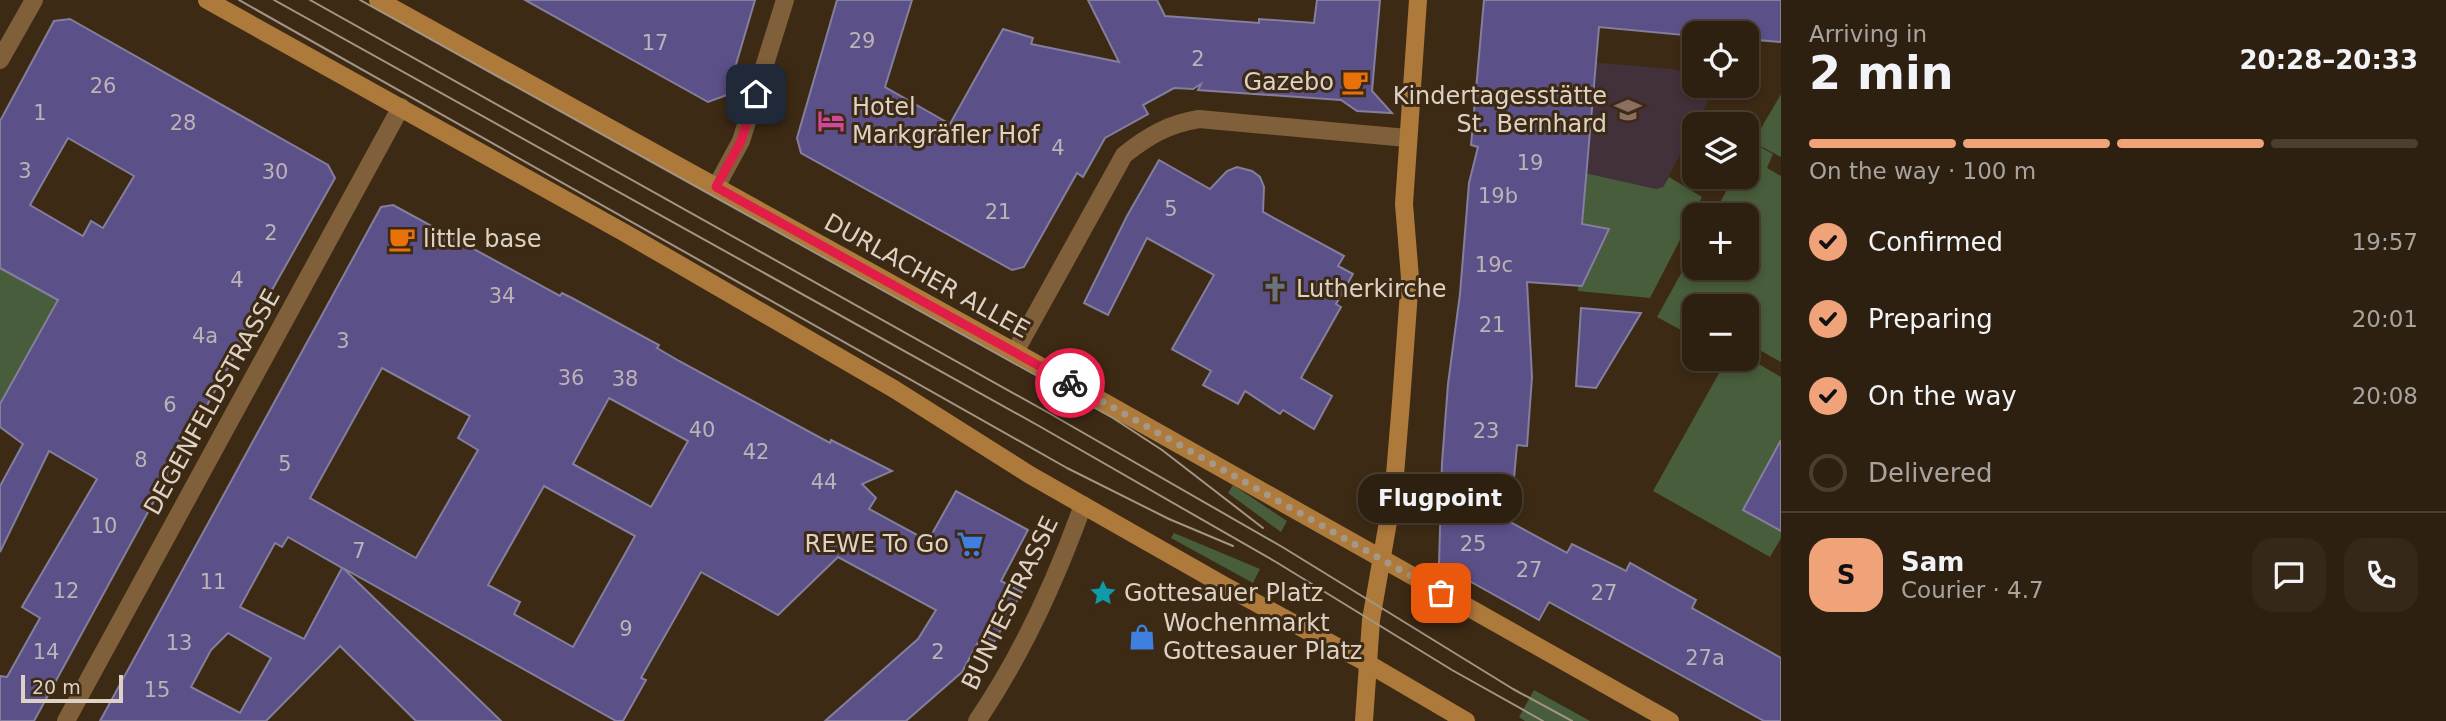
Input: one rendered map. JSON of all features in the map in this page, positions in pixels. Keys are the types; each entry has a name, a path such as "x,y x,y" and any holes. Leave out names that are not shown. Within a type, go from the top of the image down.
{"main road":[{"path":"207,0 636,240 894,389 1083,505 1466,721"},
{"name":"DURLACHER ALLEE","path":"378,0 1015,352 1670,721"},
{"path":"1364,721 1370,620 1394,487 1410,278 1404,204 1418,0"}],"street":[{"path":"0,60 34,0"},
{"path":"716,187 741,141 785,0"},
{"name":"DEGENFELDSTRASSE","path":"66,721 401,107"},
{"path":"1015,352 1124,155 1154,134 1177,122 1199,119 1407,138"},
{"name":"BUNTESTRASSE","path":"977,721 998,690 1040,607 1069,544 1083,505"}],"shaded area":[{"name":"Kindertagesstätte St. Bernhard","path":"1557,59 1682,71 1682,98 1709,98 1702,112 1682,112 1682,151 1663,187 1656,189 1585,173"}],"green space":[{"path":"1781,94 1781,157 1759,145 1759,132"},
{"path":"1759,146 1773,154 1767,168 1781,176 1781,362 1759,350 1759,294 1682,294 1682,331 1657,317 1682,272 1682,280 1759,280 1759,203 1720,203 1727,189 1759,189"},
{"path":"1585,173 1656,189 1663,187 1669,177 1682,185 1682,189 1689,189 1702,197 1699,203 1682,203 1682,236 1650,298 1578,291 1578,286 1590,269 1609,230 1582,224"},
{"path":"0,268 58,300 0,404"},
{"path":"1759,364 1781,377 1781,440 1743,510 1781,531 1781,538 1770,557 1653,491 1720,371 1759,371"},
{"path":"1233,485 1287,521 1281,532 1228,493"},
{"path":"1174,533 1260,569 1253,583 1171,538"},
{"path":"1534,690 1590,721 1525,721 1519,717"}],"building":[{"path":"525,0 755,0 727,95 708,102"},
{"path":"837,0 912,0 885,87 950,124 1003,29 1033,38 1031,44 1119,62 1088,0 1157,0 1165,16 1259,23 1259,19 1314,23 1317,0 1380,0 1372,91 1392,113 1357,111 1341,100 1198,90 1201,84 1193,89 1174,88 1143,105 1148,114 1105,138 1083,177 1077,173 1024,267 1012,270 801,153 797,138"},
{"path":"1484,0 1781,0 1781,42 1759,40 1759,21 1682,21 1682,35 1599,27 1582,224 1609,229 1582,286 1527,282 1532,377 1527,446 1517,445 1510,522 1567,553 1572,544 1626,571 1630,563 1696,600 1692,608 1781,658 1781,721 1764,721 1549,602 1539,620 1439,564 1448,384 1460,294 1469,183 1478,147 1471,145"},
{"path":"70,19 328,165 335,178 34,721 0,721 0,676 7,677 40,618 22,607 97,479 49,451 0,552 0,486 23,444 0,427 0,404 58,300 0,268 0,121 54,21","holes":["68,138 134,176 103,228 91,221 83,236 30,205"]},
{"name":"Lutherkirche","path":"1159,160 1210,189 1227,171 1237,167 1252,171 1260,177 1264,187 1263,212 1344,256 1338,266 1353,274 1336,304 1341,307 1301,378 1332,396 1314,429 1283,410 1280,414 1245,391 1238,404 1203,385 1211,371 1172,349 1214,275 1147,238 1108,315 1084,303 1127,216"},
{"path":"393,205 560,296 562,293 659,345 657,348 679,361 830,443 831,440 892,471 862,484 876,498 869,509 928,541 956,491 1028,530 1001,581 1022,592 994,642 982,635 962,672 906,721 825,721 918,639 936,610 838,557 778,615 701,572 641,678 646,680 623,721 616,721 343,568 501,721 416,721 340,646 266,721 100,721 381,207","holes":["382,368 470,416 458,438 478,450 416,558 310,498","609,398 688,441 651,507 573,464","544,486 635,536 573,647 514,614 520,602 488,585","288,537 342,568 304,639 240,607 275,543 282,547","228,633 271,658 240,713 191,687 211,650"]},
{"path":"1581,308 1641,313 1596,388 1576,386"},
{"path":"1781,440 1781,531 1743,510"}],"tram line":[{"path":"239,0 1067,468 1169,519 1233,546"},
{"path":"274,0 1039,426 1276,562 1452,670 1543,721"},
{"path":"310,0 1047,412 1284,548 1513,689 1572,721"},
{"path":"360,0 1113,418 1162,450 1263,528"}],"way so far":[{"path":"1070,383 1441,593"}],"place":[{"name":"Gazebo","path":"1355,82"},
{"name":"Kindertagesstätte St. Bernhard","path":"1628,110"},
{"name":"Hotel Markgräfler Hof","path":"831,121"},
{"name":"little base","path":"402,239"},
{"name":"Lutherkirche","path":"1275,289"},
{"name":"REWE To Go","path":"970,544"},
{"name":"Gottesauer Platz","path":"1103,593"},
{"name":"Flugpoint","path":"1441,593"},
{"name":"Wochenmarkt Gottesauer Platz","path":"1142,637"}],"route":[{"path":"756,94 736,154 716,187 1070,383"}]}
